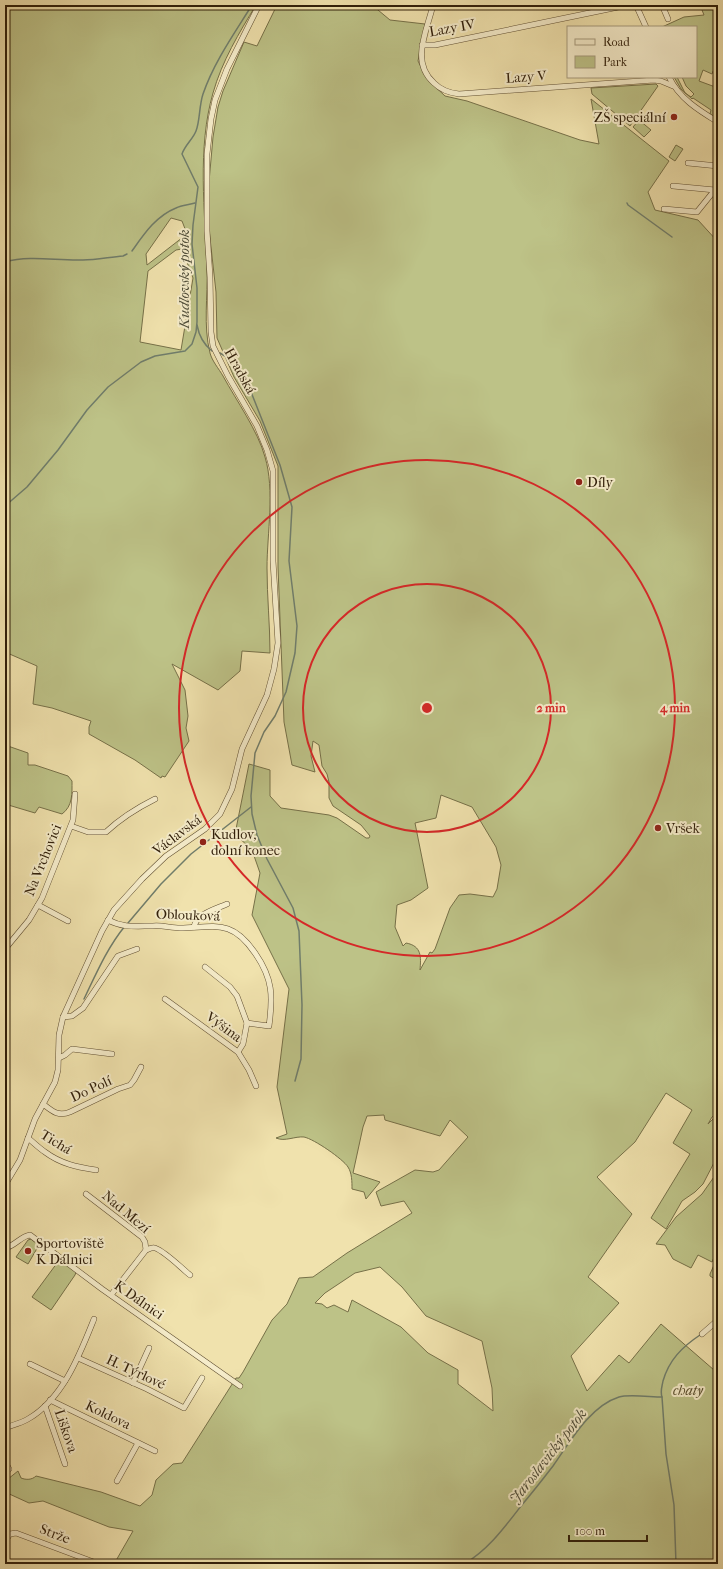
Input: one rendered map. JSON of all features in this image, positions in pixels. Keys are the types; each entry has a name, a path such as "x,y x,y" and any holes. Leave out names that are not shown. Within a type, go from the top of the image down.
{"street":[{"name":"Hradská","path":"258,5 231,58 215,100 211,119 208,154 207,231 211,332 213,346 228,376 257,426 267,450 273,471 273,561 278,643 277,657"},
{"path":"422,45 433,5"},
{"name":"Lazy IV","path":"422,45 435,45 628,5"},
{"path":"636,5 646,26"},
{"path":"662,5 668,19"},
{"name":"Lazy V","path":"422,45 420,57 421,64 431,81 445,91 459,94 644,81 661,81 673,86"},
{"path":"644,81 648,78"},
{"path":"669,78 673,86 682,98 718,121"},
{"path":"688,163 718,166"},
{"path":"673,186 717,190"},
{"path":"664,209 697,212 701,210 717,190"},
{"name":"Václavská","path":"5,1185 20,1160 35,1119 55,1082 63,1017 96,943 108,920 128,894 172,852 205,829 220,814 232,789 242,749 267,695 277,657"},
{"name":"Na Vrchovici","path":"5,949 30,920 55,869 73,820 76,794"},
{"path":"71,826 88,832 106,832 135,809 155,800"},
{"path":"194,927 196,921 202,916 227,904"},
{"path":"38,905 68,921"},
{"name":"Oblouková","path":"108,920 121,926 130,927 220,927 234,932 248,942 265,968 272,993 269,1026 247,1024"},
{"path":"63,1017 72,1016 83,1008 118,956 137,949"},
{"path":"205,968 238,996 247,1024 243,1044 238,1052"},
{"name":"Výšina","path":"165,999 238,1052 249,1070 256,1086"},
{"path":"59,1058 65,1056 72,1049 112,1054"},
{"name":"Do Polí","path":"43,1104 58,1114 70,1112 118,1089 130,1085 141,1067"},
{"name":"Tichá","path":"28,1138 46,1153 63,1163 79,1168 96,1170"},
{"name":"Nad Mezí","path":"86,1194 142,1237 146,1242 146,1250"},
{"name":"K Dálnici","path":"5,1248 10,1247 26,1236 30,1235 111,1295 240,1386"},
{"path":"111,1295 146,1250 150,1248 154,1248 190,1275"},
{"path":"5,1428 28,1420 50,1400 65,1381 78,1358 94,1319"},
{"path":"702,1334 718,1320"},
{"path":"133,1383 149,1348"},
{"name":"H. Týrlové","path":"78,1358 184,1408 202,1378"},
{"path":"30,1364 65,1381"},
{"name":"Koldova","path":"50,1400 155,1451"},
{"name":"Liškova","path":"45,1406 65,1464"},
{"path":"117,1481 138,1443"},
{"path":"5,1462 9,1469"},
{"name":"Strže","path":"5,1541 10,1534 19,1533 99,1564"}],"green space":[{"path":"5,5 256,5 226,58 213,93 208,114 205,136 203,180 207,268 206,321 211,356 262,447 268,470 270,483 270,512 267,568 270,653 242,651 240,671 218,690 172,664 185,690 188,716 186,728 189,741 165,777 162,776 161,778 135,760 89,734 91,721 52,708 33,704 37,666 5,652","holes":["171,218 182,221 187,234 147,265 146,254","182,249 193,278 181,350 140,342 148,271 176,250"]},
{"name":"chaty","path":"277,5 372,5 390,20 425,24 418,61 427,79 445,96 467,101 580,140 599,144 591,99 669,161 648,192 655,210 698,220 718,242 718,1113 712,1117 708,1124 718,1114 718,1155 703,1184 682,1201 666,1229 651,1218 690,1154 673,1143 692,1110 666,1093 635,1142 597,1177 632,1214 588,1277 619,1303 571,1356 587,1391 619,1355 629,1363 661,1324 714,1370 718,1366 718,1564 114,1564 133,1531 109,1527 43,1501 29,1503 5,1492 5,1479 8,1479 18,1471 23,1479 31,1479 36,1476 101,1492 140,1506 152,1495 156,1480 173,1464 182,1463 236,1378 239,1378 243,1372 272,1320 287,1304 299,1278 313,1277 347,1253 412,1213 404,1201 381,1206 376,1192 415,1170 433,1172 439,1170 468,1137 450,1120 440,1136 385,1120 384,1115 367,1116 363,1127 353,1173 380,1182 366,1199 364,1192 352,1189 351,1175 345,1163 328,1150 314,1141 304,1137 286,1139 276,1138 287,1134 277,1087 289,989 252,915 260,873 252,850 235,834 249,764 270,770 270,796 281,808 329,815 337,818 366,838 369,838 370,836 361,825 333,806 329,798 329,782 327,774 322,766 319,745 313,741 311,756 315,772 292,765 284,722 278,567 278,466 260,421 234,377 217,338 216,292 209,229 209,182 213,137 218,107 223,91 244,42 257,46","holes":["441,795 472,807 496,847 501,865 497,889 493,897 470,894 459,895 450,908 435,949 432,953 430,952 420,970 420,957 418,949 411,944 406,943 403,946 395,927 397,905 411,900 428,888 415,823 436,818","380,1267 402,1287 426,1316 482,1341 492,1388 493,1411 458,1384 458,1370 428,1353 401,1327 352,1300 348,1312 334,1305 327,1308 322,1304 315,1303 325,1293 355,1273"]},
{"path":"700,5 718,5 718,73 713,71 712,74 703,70 699,81 718,88 718,117 710,114 711,110 693,98 692,99 686,94 691,97 694,94 686,86 682,78 697,78 697,26 664,26 684,17 704,15"},
{"path":"675,78 678,78 685,92 681,89"},
{"path":"656,84 658,86 630,126 592,94 591,88"},
{"path":"639,120 651,130 644,137 633,127"},
{"path":"676,145 683,149 675,161 669,157"},
{"path":"5,745 28,753 28,765 35,765 68,776 72,781 72,790 70,803 66,811 62,814 39,807 35,813 5,804"},
{"path":"716,1174 718,1177 718,1248 712,1262 698,1255 691,1268 673,1259 665,1245 656,1244 676,1217 702,1194"},
{"name":"Sportoviště K Dálnici","path":"31,1239 39,1245 28,1264 16,1257 28,1240"},
{"path":"718,1256 718,1281 710,1276 710,1274"},
{"path":"60,1259 76,1272 51,1310 32,1297"}],"waterway":[{"name":"Kudlovský potok","path":"5,506 27,487 58,450 87,410 108,387 141,362 155,356 185,351 192,344 196,332 197,322 197,288 192,244 198,187 182,154 196,131 203,94 213,71 225,48 252,5"},
{"path":"132,251 151,226 162,216 178,207 195,203"},
{"path":"627,203 672,237"},
{"path":"5,262 24,259 88,260 123,256 127,254"},
{"path":"197,325 202,340 212,351"},
{"path":"220,353 228,358 251,392 280,465 292,507 289,561 297,626 295,653 286,692 275,716 264,732 255,753 251,796 252,814 257,835 267,859 293,908 299,931 302,1005 301,1059 295,1081"},
{"path":"128,923 161,884 191,854 251,807"},
{"path":"84,999 107,952 125,926"},
{"name":"Jaroslavický potok","path":"464,1564 481,1552 502,1530 590,1416 599,1408 619,1397 662,1397 661,1391 663,1381 673,1360 687,1344 700,1335"},
{"path":"662,1397 666,1454 674,1505 676,1564"}],"place":[{"name":"ZŠ speciální","path":"674,117"},
{"name":"Díly","path":"579,482"},
{"name":"Vršek","path":"658,828"},
{"name":"Kudlov, dolní konec","path":"203,842"},
{"name":"Sportoviště K Dálnici","path":"28,1251"}]}
